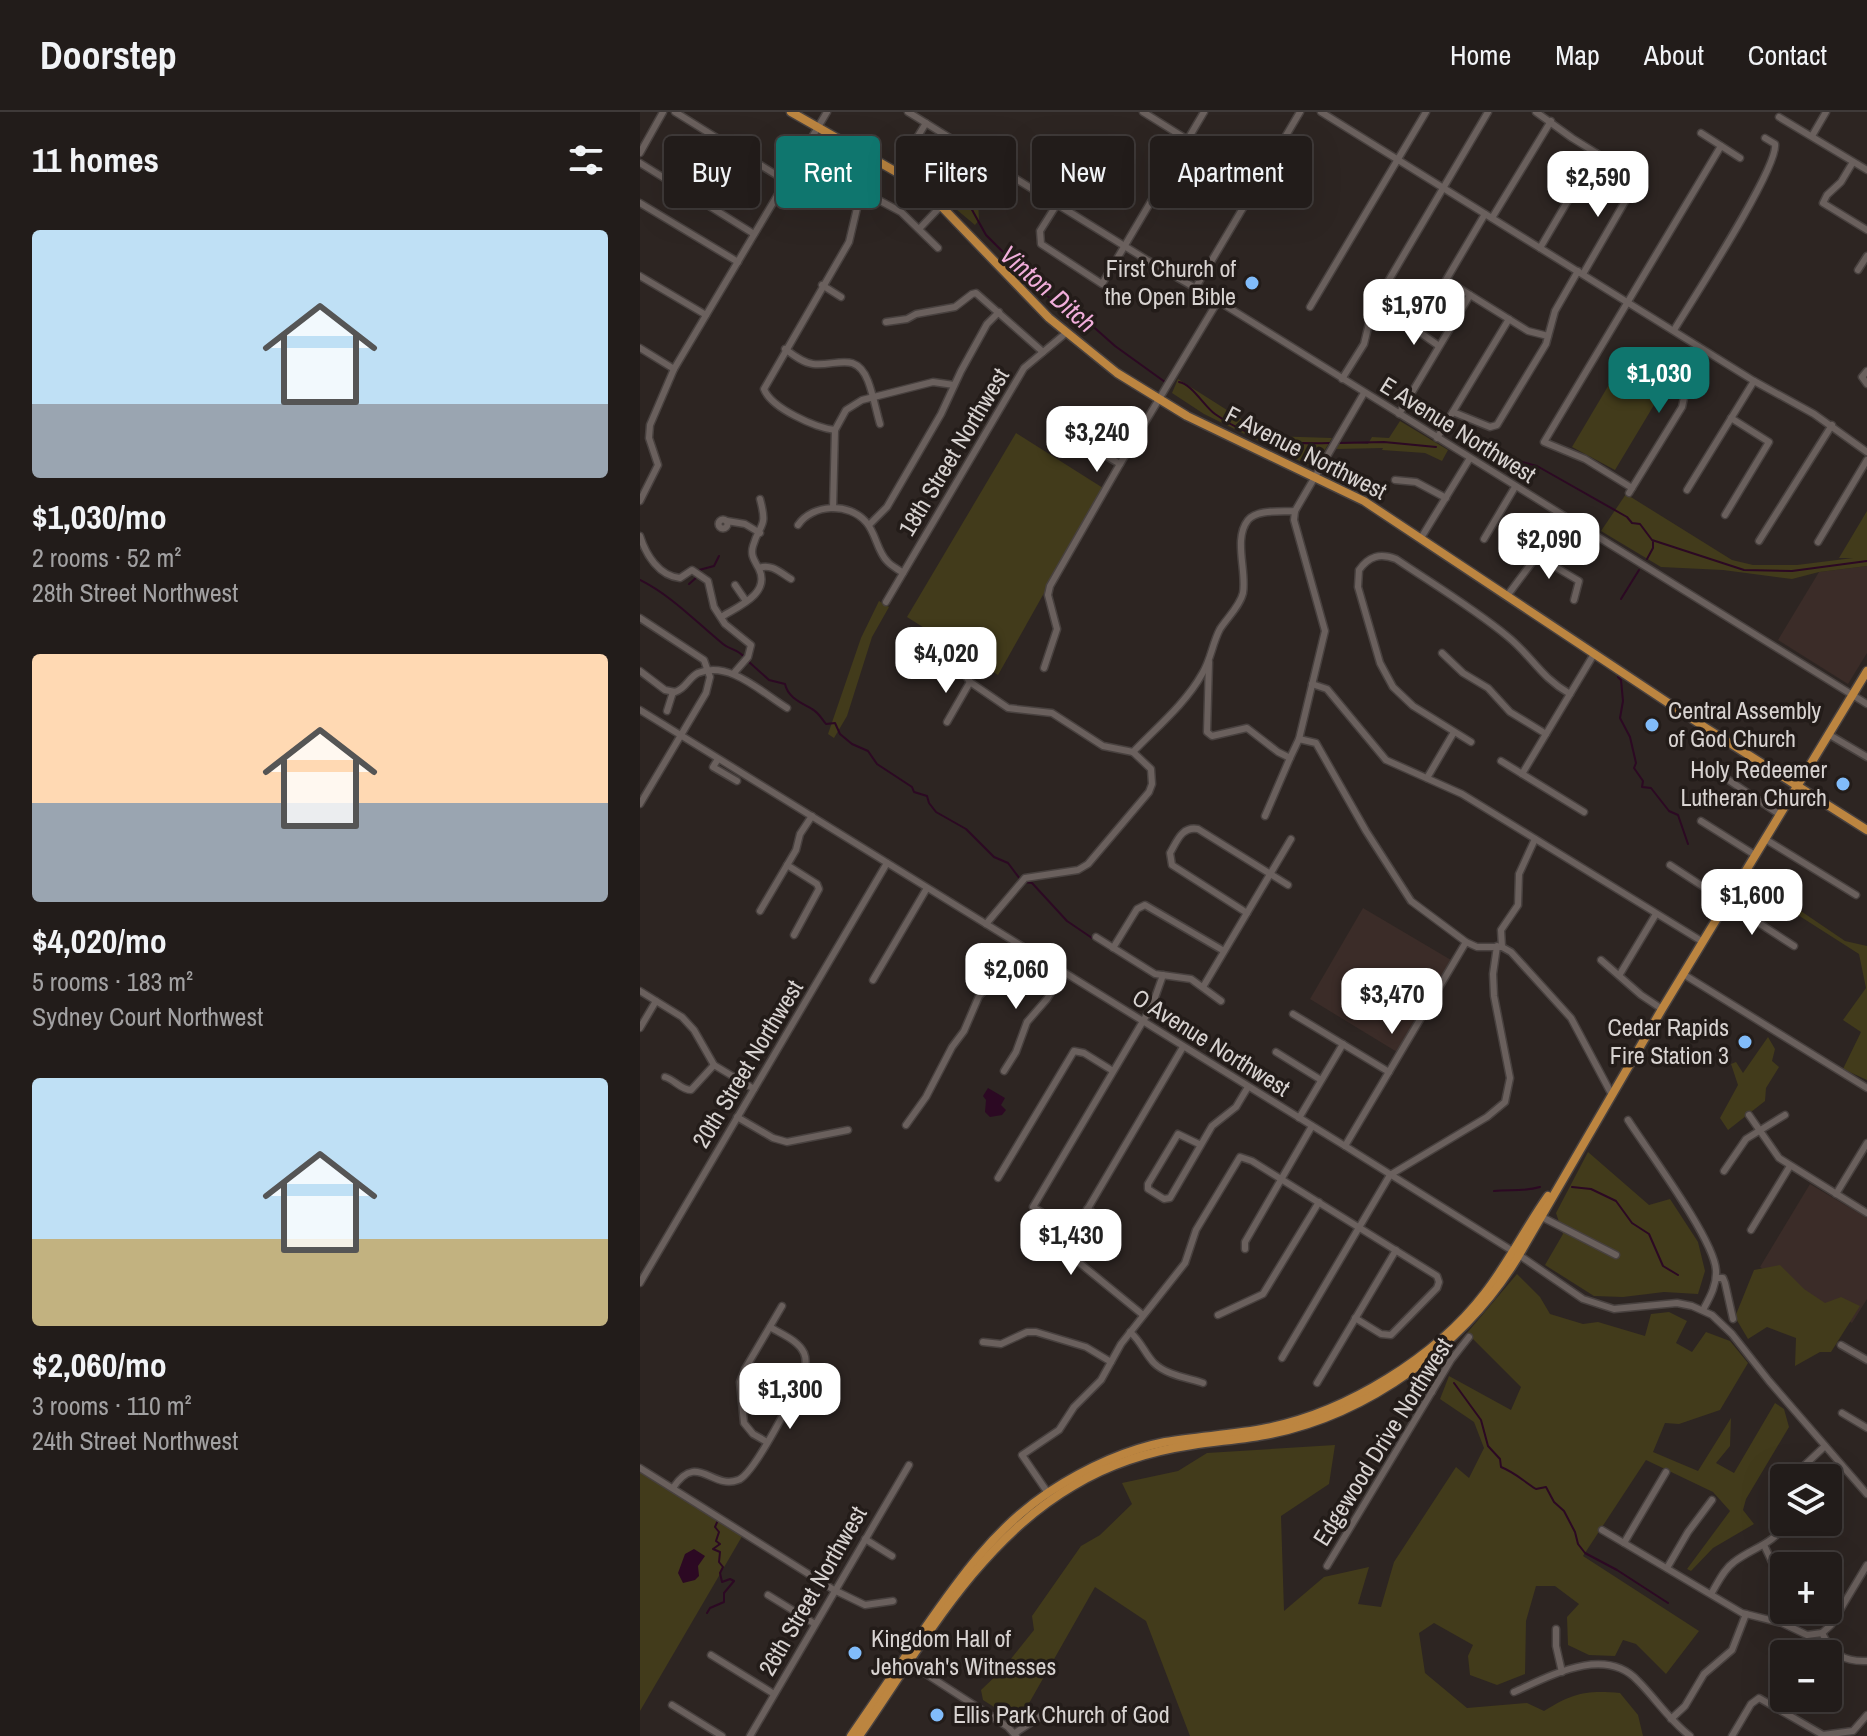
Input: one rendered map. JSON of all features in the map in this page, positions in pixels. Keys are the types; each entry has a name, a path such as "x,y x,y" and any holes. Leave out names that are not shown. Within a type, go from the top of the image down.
{"main road":[{"name":"F Avenue Northwest","path":"791,112 817,129 896,169"},
{"name":"F Avenue Northwest","path":"943,208 1066,333 1117,373 1159,400 1216,430 1364,501 1867,830"},
{"path":"851,1736 962,1575 1001,1531 1050,1496 1143,1456 1191,1445 1271,1434 1315,1421 1360,1401 1447,1342 1468,1322 1489,1299 1867,671"},
{"path":"859,1736 982,1562 1050,1496"}],"street":[{"path":"640,153 663,112"},
{"path":"675,112 776,175"},
{"path":"813,136 827,112"},
{"name":"E Avenue Northwest","path":"908,112 1032,189"},
{"path":"1143,112 1182,136"},
{"path":"1190,136 1204,112"},
{"path":"1196,287 1300,112"},
{"path":"1310,307 1426,112"},
{"path":"1342,379 1364,344 1373,307 1488,112"},
{"path":"1453,412 1490,427 1497,425 1541,352 1555,311 1638,179 1536,112"},
{"path":"1812,136 1826,112"},
{"path":"1325,113 1702,349 1832,425 1867,452"},
{"path":"1779,117 1867,170"},
{"path":"1548,336 1537,335 1446,280 1551,121"},
{"path":"918,136 926,123"},
{"path":"1701,133 1740,158"},
{"path":"1674,330 1754,196 1776,152 1775,144 1765,138"},
{"path":"1702,349 1689,375 1682,407 1631,490 1585,459 1544,442 1721,146"},
{"path":"1540,248 1596,153"},
{"path":"1853,162 1823,203 1867,230"},
{"path":"640,163 754,234"},
{"path":"640,501 658,465 649,438 650,425 674,369 776,198"},
{"path":"835,430 812,425 766,395 764,384 849,242 858,204 863,199 879,199 907,215 938,248"},
{"path":"640,214 642,204 738,262"},
{"path":"1054,208 1040,231 1041,244 1102,284 1150,204"},
{"path":"919,229 939,208"},
{"name":"E Avenue Northwest","path":"1063,208 1867,704"},
{"path":"1858,270 1867,256"},
{"path":"640,276 706,315"},
{"path":"822,285 841,297"},
{"path":"886,322 955,307 972,294 980,295 1043,352"},
{"path":"1399,414 1470,295"},
{"path":"1044,668 1057,629 1048,595 1050,586 1218,301"},
{"path":"869,525 887,507 941,414 987,324 999,312"},
{"path":"1437,438 1509,319"},
{"path":"1409,325 1439,346"},
{"name":"18th Street Northwest","path":"886,602 1024,368 1066,333"},
{"path":"640,348 674,369"},
{"path":"785,349 815,365 834,361 853,363 867,378 880,424"},
{"path":"1687,490 1754,381"},
{"path":"833,508 835,430 841,416 852,405 872,397 933,382 954,385"},
{"path":"1265,816 1299,739 1325,631 1294,520 1295,511 1364,393"},
{"path":"1725,515 1769,442 1731,418"},
{"path":"1052,424 1120,464"},
{"path":"1759,541 1832,425"},
{"path":"1421,538 1470,458"},
{"path":"1818,542 1867,460"},
{"path":"1395,480 1416,482 1446,498"},
{"path":"1484,539 1515,487"},
{"path":"721,617 758,593 760,587 762,579 752,547 765,516 760,499"},
{"path":"798,525 813,511 833,508 854,513 869,525 886,561 903,573"},
{"path":"1290,758 1247,728 1209,735 1205,730 1210,650 1242,597 1245,523 1252,516 1295,511"},
{"path":"1507,596 1563,516"},
{"path":"727,521 745,524 760,533"},
{"path":"640,536 648,555 665,573 680,578 692,570 708,581 714,607 725,624 751,645 748,657 734,673"},
{"path":"1471,742 1402,698 1386,675 1358,587 1359,570 1371,557 1387,555 1396,559 1506,635 1547,680 1570,694"},
{"path":"1537,556 1579,581 1574,600"},
{"path":"759,568 765,565 772,567 791,579"},
{"path":"735,585 746,601"},
{"path":"640,618 704,660 710,683 640,804"},
{"path":"936,637 970,682 1008,708 1052,713 1103,746 1133,752 1151,769 1149,792 1088,864 1078,870 1025,878 986,924"},
{"path":"1442,653 1456,669 1488,688 1510,712 1546,734"},
{"path":"1522,774 1594,654"},
{"path":"1133,752 1196,684 1209,662"},
{"path":"640,683 643,673 665,690 673,692 684,688 690,678 720,669 734,673 787,708"},
{"path":"947,722 970,682"},
{"path":"1196,684 1208,687"},
{"path":"1312,684 1332,694 1386,760 1462,794 1703,942"},
{"path":"667,711 673,692"},
{"name":"O Avenue Northwest","path":"640,710 1345,1146 1583,1299 1602,1307 1626,1309 1669,1303 1703,1310"},
{"path":"1427,778 1454,732"},
{"path":"1828,734 1867,757"},
{"path":"1299,739 1316,743 1366,831 1411,901 1466,942 1477,947 1498,947 1511,952 1571,1018 1612,1095"},
{"path":"718,759 713,767 737,781"},
{"path":"1501,761 1584,812"},
{"path":"1727,779 1779,814"},
{"path":"760,911 812,816"},
{"path":"1701,821 1755,855"},
{"path":"1247,913 1172,865 1170,853 1188,829 1198,829 1288,885"},
{"path":"1203,987 1291,839"},
{"path":"1282,1358 1390,1175 1487,1117 1505,1102 1510,1078 1494,996 1493,974 1501,930 1518,905 1519,874 1535,839"},
{"path":"1765,839 1856,895"},
{"name":"20th Street Northwest","path":"640,1283 887,863"},
{"path":"787,865 817,884 819,889 794,935"},
{"path":"1670,865 1728,900 1758,924 1794,946"},
{"path":"873,980 927,888"},
{"path":"1113,948 1139,907 1151,907 1224,951"},
{"path":"1620,974 1656,914"},
{"path":"1096,937 1155,974 1184,976 1221,1001"},
{"path":"1345,1146 1466,942"},
{"path":"906,1125 964,1031 979,996 1006,969 1021,946"},
{"path":"1601,960 1662,1009"},
{"path":"1004,1071 1016,1052 1027,1022 1047,999 1063,972"},
{"path":"1683,974 1867,1088"},
{"path":"1074,1232 1033,1207 1152,1006 1163,975"},
{"path":"640,991 689,1023 714,1065 754,1089"},
{"path":"640,1028 656,1001"},
{"path":"1293,1014 1389,1072"},
{"path":"1299,1118 1343,1044"},
{"path":"1143,1315 1071,1256 1069,1245 1183,1047"},
{"path":"998,1178 1074,1051 1084,1053 1113,1071"},
{"path":"1276,1052 1321,1080"},
{"path":"665,1077 691,1090 714,1065"},
{"path":"1201,1145 1178,1134 1148,1189 1168,1199 1201,1145 1212,1126 1236,1107 1248,1087"},
{"path":"1749,1115 1772,1152 1867,1213"},
{"path":"1724,1171 1741,1144 1785,1115"},
{"path":"737,1117 773,1138 787,1142 848,1130"},
{"path":"1628,1120 1711,1249 1716,1278 1703,1310 1732,1334 1867,1494"},
{"path":"1245,1249 1245,1242 1312,1126"},
{"path":"1836,1194 1867,1143"},
{"path":"1050,1496 1022,1455 1059,1430 1074,1407 1101,1380 1130,1332 1185,1263 1196,1230 1240,1157 1245,1156 1434,1273 1439,1282 1437,1288 1391,1335 1381,1334 1355,1318"},
{"path":"1751,1230 1790,1166"},
{"path":"1218,1315 1263,1294 1319,1202"},
{"path":"1087,1209 1115,1226"},
{"path":"1538,1215 1616,1255"},
{"path":"1317,1383 1396,1250"},
{"path":"1716,1278 1723,1278 1733,1319"},
{"path":"767,1442 753,1434 744,1423 740,1382 782,1306"},
{"path":"673,1488 691,1472 699,1471 724,1481 737,1481 749,1472 790,1401 805,1365 805,1356 799,1345 770,1327"},
{"path":"983,1342 1001,1344 1027,1332 1036,1332 1086,1347 1111,1362"},
{"path":"1130,1332 1162,1369 1203,1383"},
{"name":"Edgewood Drive Northwest","path":"1327,1566 1455,1353 1469,1337"},
{"path":"1841,1345 1864,1358 1867,1346"},
{"path":"1405,1369 1414,1381 1432,1392"},
{"path":"1842,1413 1867,1428"},
{"path":"1806,1464 1825,1446"},
{"name":"26th Street Northwest","path":"750,1736 909,1465"},
{"path":"640,1468 834,1590 865,1605 893,1601"},
{"path":"1624,1543 1666,1472"},
{"path":"1667,1568 1712,1500"},
{"path":"1602,1530 1746,1614 1782,1623 1807,1635 1822,1633 1831,1625 1867,1565"},
{"path":"1711,1594 1728,1567 1776,1536"},
{"path":"865,1539 892,1556"},
{"path":"1764,1545 1770,1558"},
{"path":"768,1595 815,1624"},
{"path":"1671,1719 1685,1706 1708,1669 1732,1650 1746,1614"},
{"path":"1556,1629 1562,1672"},
{"path":"1822,1633 1835,1653 1845,1660 1867,1661"},
{"path":"711,1655 774,1694"},
{"path":"909,1663 1015,1735 1041,1716"},
{"path":"1514,1692 1562,1672 1601,1664 1624,1669 1690,1736"},
{"path":"1732,1736 1754,1700 1765,1700 1823,1735 1853,1731 1867,1715"},
{"path":"672,1705 722,1736"}],"shaded area":[{"path":"955,208 978,208 979,220 975,225"},
{"path":"1630,349 1672,375 1615,470 1572,447"},
{"path":"1178,379 1268,436 1332,438 1314,468 1204,414 1172,393"},
{"path":"1400,421 1448,450 1442,461 1425,453 1383,448 1336,449 1341,442 1368,444 1372,437 1389,438"},
{"path":"1016,433 1103,488 998,675 907,617"},
{"path":"1626,494 1732,560 1753,565 1797,565 1853,558 1839,558 1867,511 1867,566 1792,579 1723,570 1661,567 1601,531"},
{"path":"1867,566 1867,653 1848,684 1778,640 1819,572"},
{"path":"879,601 889,607 872,637 847,716 834,738 828,734 861,638"},
{"path":"1773,892 1845,941 1867,946 1867,1080 1843,1069 1861,1032 1843,1020 1866,988 1859,954 1768,896"},
{"path":"1363,908 1451,960 1397,1052 1310,999"},
{"path":"1358,978 1381,995 1367,1015 1354,1010 1349,1000 1350,989"},
{"path":"1768,1037 1775,1049 1772,1061 1779,1067 1766,1088 1765,1101 1728,1130 1720,1118 1738,1085 1731,1064 1736,1062 1743,1073"},
{"path":"988,1088 1005,1098 1001,1105 1006,1110 1002,1115 990,1117 985,1112 986,1100 983,1096"},
{"path":"1588,1152 1649,1205 1670,1199 1698,1242 1705,1271 1698,1294 1664,1292 1623,1297 1594,1296 1545,1265 1563,1234 1556,1213"},
{"path":"1810,1184 1867,1218 1867,1299 1852,1323 1760,1267"},
{"path":"1780,1265 1804,1289 1825,1303 1841,1297 1860,1306 1831,1352 1820,1352 1795,1366 1796,1338 1767,1327 1748,1339 1735,1317 1754,1270"},
{"path":"1517,1274 1540,1297 1550,1314 1583,1324 1598,1322 1645,1336 1651,1314 1669,1312 1687,1321 1676,1343 1692,1352 1706,1332 1730,1341 1748,1363 1720,1410 1679,1424 1665,1423 1653,1452 1698,1471 1731,1418 1730,1446 1716,1463 1734,1473 1775,1403 1784,1409 1789,1427 1746,1499 1743,1510 1754,1524 1713,1548 1691,1571 1687,1569 1730,1511 1713,1492 1646,1460 1583,1556 1699,1631 1666,1674 1636,1644 1623,1640 1615,1656 1589,1655 1568,1645 1567,1617 1579,1604 1555,1586 1536,1586 1526,1621 1525,1674 1497,1685 1470,1675 1468,1656 1473,1645 1434,1623 1419,1633 1425,1673 1467,1708 1527,1703 1544,1711 1580,1694 1620,1693 1638,1715 1643,1736 1190,1736 1146,1621 1095,1587 1024,1712 1013,1719 983,1700 981,1690 1002,1670 1034,1630 1032,1616 1081,1546 1100,1535 1132,1504 1122,1483 1178,1471 1207,1453 1335,1445 1329,1484 1281,1516 1284,1611 1324,1577 1369,1567 1358,1604 1381,1607 1394,1562 1456,1467 1469,1478 1484,1448 1474,1422 1440,1399 1449,1376 1511,1410 1521,1387 1467,1333"},
{"path":"640,1468 744,1533 640,1711"},
{"path":"694,1549 705,1556 698,1566 699,1576 683,1583 678,1573 685,1554"}],"waterway":[{"name":"Vinton Ditch","path":"971,208 986,235 1047,296 1088,322 1165,382"},
{"name":"Vinton Ditch","path":"1179,382 1189,387 1215,414 1242,430 1284,442 1329,443"},
{"name":"Vinton Ditch","path":"1340,443 1384,442 1436,447"},
{"name":"Vinton Ditch","path":"1479,450 1537,466 1627,517 1632,523 1640,524 1652,540 1744,570 1792,571 1867,561"},
{"path":"1647,559 1653,542"},
{"path":"699,570 714,566 719,556"},
{"path":"1621,599 1639,570"},
{"path":"689,584 697,577"},
{"path":"640,580 663,594 723,644 744,657"},
{"path":"749,662 769,680 785,684 792,696 816,712 826,724 835,723 840,734 868,751 877,764 912,787 914,792 927,796 936,812 966,829 994,857 1008,863 1020,879"},
{"path":"1618,677 1623,701 1620,718 1630,737 1636,763 1634,768 1643,781 1642,787 1651,788 1669,811 1678,815 1688,844"},
{"path":"1025,882 1032,883 1067,921 1092,938"},
{"path":"1494,1191 1540,1187"},
{"path":"1572,1187 1591,1189 1616,1201 1632,1223 1649,1234 1663,1266 1678,1275"},
{"path":"1454,1383 1481,1420 1488,1446 1500,1459 1501,1467 1536,1489 1546,1487 1554,1502 1564,1511 1585,1553 1668,1603"},
{"path":"707,1613 710,1608 724,1602 724,1593 734,1581 722,1582 720,1552 713,1549 720,1544 716,1541 718,1520"}],"place":[{"name":"First Church of the Open Bible","path":"1252,283"},
{"name":"Central Assembly of God Church","path":"1652,725"},
{"name":"Holy Redeemer Lutheran Church","path":"1843,784"},
{"name":"Cedar Rapids Fire Station 3","path":"1745,1042"},
{"name":"Kingdom Hall of Jehovah's Witnesses","path":"855,1653"},
{"name":"Ellis Park Church of God","path":"937,1715"}]}
